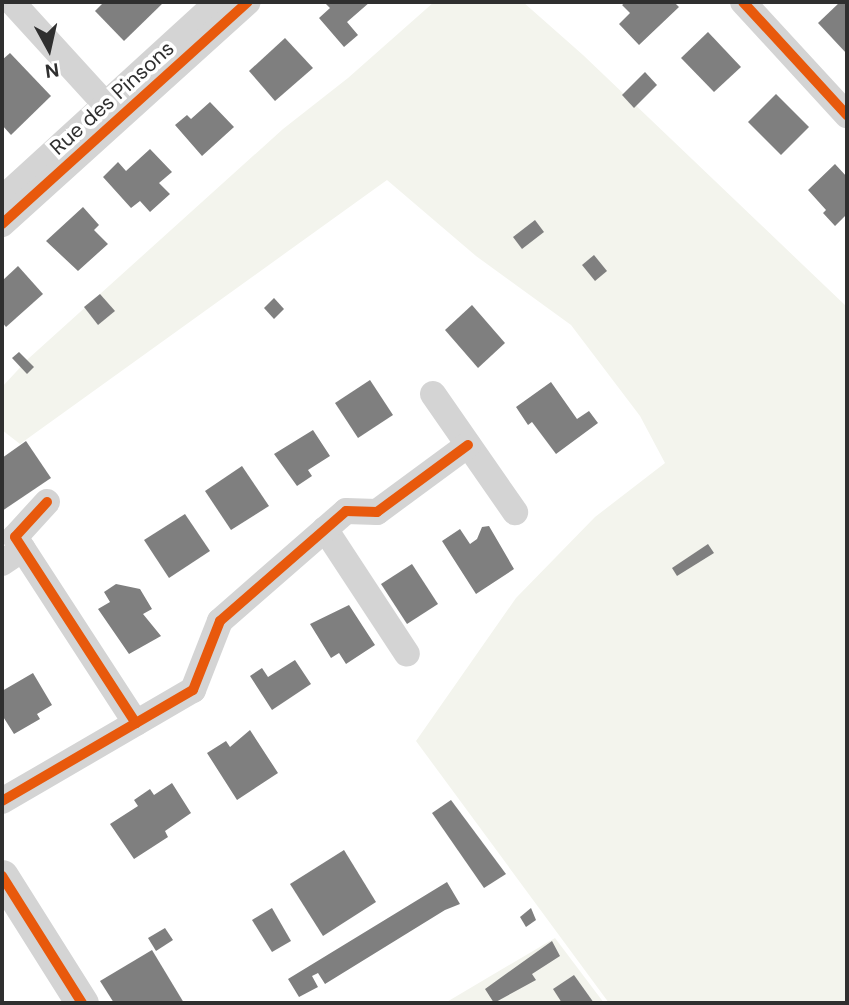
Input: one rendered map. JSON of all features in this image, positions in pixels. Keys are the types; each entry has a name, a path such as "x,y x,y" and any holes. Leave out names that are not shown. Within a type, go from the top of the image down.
{"street":[{"path":"12,2 112,112"},
{"name":"Rue des Pinsons","path":"2,224 218,2"},
{"name":"Rue des Pinsons","path":"2,199 248,2"},
{"path":"743,2 847,115"},
{"path":"433,394 515,512"},
{"path":"2,801 193,690 220,621 346,511 377,512 468,445"},
{"path":"47,502 15,537 12,556 136,723"},
{"path":"325,529 407,654"},
{"path":"2,876 82,1003"}],"shaded area":[{"path":"434,2 523,2 583,55 847,307 847,1003 609,1003 416,741 516,598 595,517 665,463 640,416 571,325 476,256 387,180 20,444 2,430 2,387 28,359 283,129 348,78"},
{"path":"555,938 604,1003 445,1003"}],"building":[{"path":"104,2 164,2 124,41 95,11"},
{"path":"324,2 370,2 347,22 358,35 344,47 319,18 330,8"},
{"path":"626,2 674,2 679,7 639,45 619,24 630,13 622,5"},
{"path":"840,2 847,2 847,54 818,23"},
{"path":"708,32 741,67 714,92 681,58"},
{"path":"285,38 313,68 275,101 249,71"},
{"path":"10,53 51,96 11,135 2,125 2,60"},
{"path":"645,72 657,85 634,108 622,95"},
{"path":"776,94 809,127 781,155 748,122"},
{"path":"210,102 234,127 202,156 175,125 187,115 191,119"},
{"path":"150,149 172,172 159,183 170,194 150,212 140,201 131,208 103,177 118,162 126,171"},
{"path":"835,164 847,177 847,214 835,226 823,213 826,210 808,190"},
{"path":"83,207 99,225 94,230 108,244 78,271 46,241"},
{"path":"535,220 544,232 522,249 513,237"},
{"path":"594,255 607,271 595,281 582,265"},
{"path":"18,266 43,294 6,327 2,322 2,281"},
{"path":"100,294 115,311 98,325 84,307"},
{"path":"274,298 284,309 274,319 264,308"},
{"path":"472,305 505,343 478,368 445,330"},
{"path":"19,352 34,367 27,374 12,358"},
{"path":"370,380 393,415 358,438 335,403"},
{"path":"551,382 577,419 589,411 598,423 556,454 532,422 528,425 516,407"},
{"path":"313,430 330,456 308,470 312,476 297,486 274,454"},
{"path":"26,441 51,478 2,511 2,458"},
{"path":"242,466 269,506 231,530 205,491"},
{"path":"185,514 210,551 169,578 144,540"},
{"path":"489,526 514,569 476,594 442,541 460,529 470,544 477,539 482,527"},
{"path":"708,544 714,553 677,576 672,568"},
{"path":"412,564 438,604 407,624 381,584"},
{"path":"116,584 140,589 152,609 143,614 161,636 129,654 98,609 110,602 104,592"},
{"path":"349,605 375,645 346,664 339,653 331,658 310,624"},
{"path":"295,660 311,684 272,710 250,676 262,668 268,677"},
{"path":"33,673 52,705 37,714 40,719 14,734 2,715 2,691"},
{"path":"250,730 278,773 237,800 207,753 226,741 230,747"},
{"path":"172,783 191,813 165,831 168,837 134,859 110,824 138,806 134,800 150,789 154,795"},
{"path":"451,800 506,874 484,888 432,813"},
{"path":"344,850 376,902 323,936 290,884"},
{"path":"447,882 460,904 445,910 325,984 318,973 312,976 318,987 299,997 288,979"},
{"path":"272,908 291,941 272,952 252,920"},
{"path":"531,908 536,920 526,927 520,917"},
{"path":"165,928 173,940 156,951 148,938"},
{"path":"552,941 560,956 532,974 536,980 494,1003 485,989"},
{"path":"152,950 184,1003 114,1003 100,981"},
{"path":"574,975 594,1003 562,1003 553,989"}],"cycle path":[{"path":"2,224 248,2"},
{"path":"743,2 847,115"},
{"path":"2,801 193,690 220,621 346,511 377,512 468,445"},
{"path":"47,502 15,537 136,723"},
{"path":"2,876 82,1003"}]}
